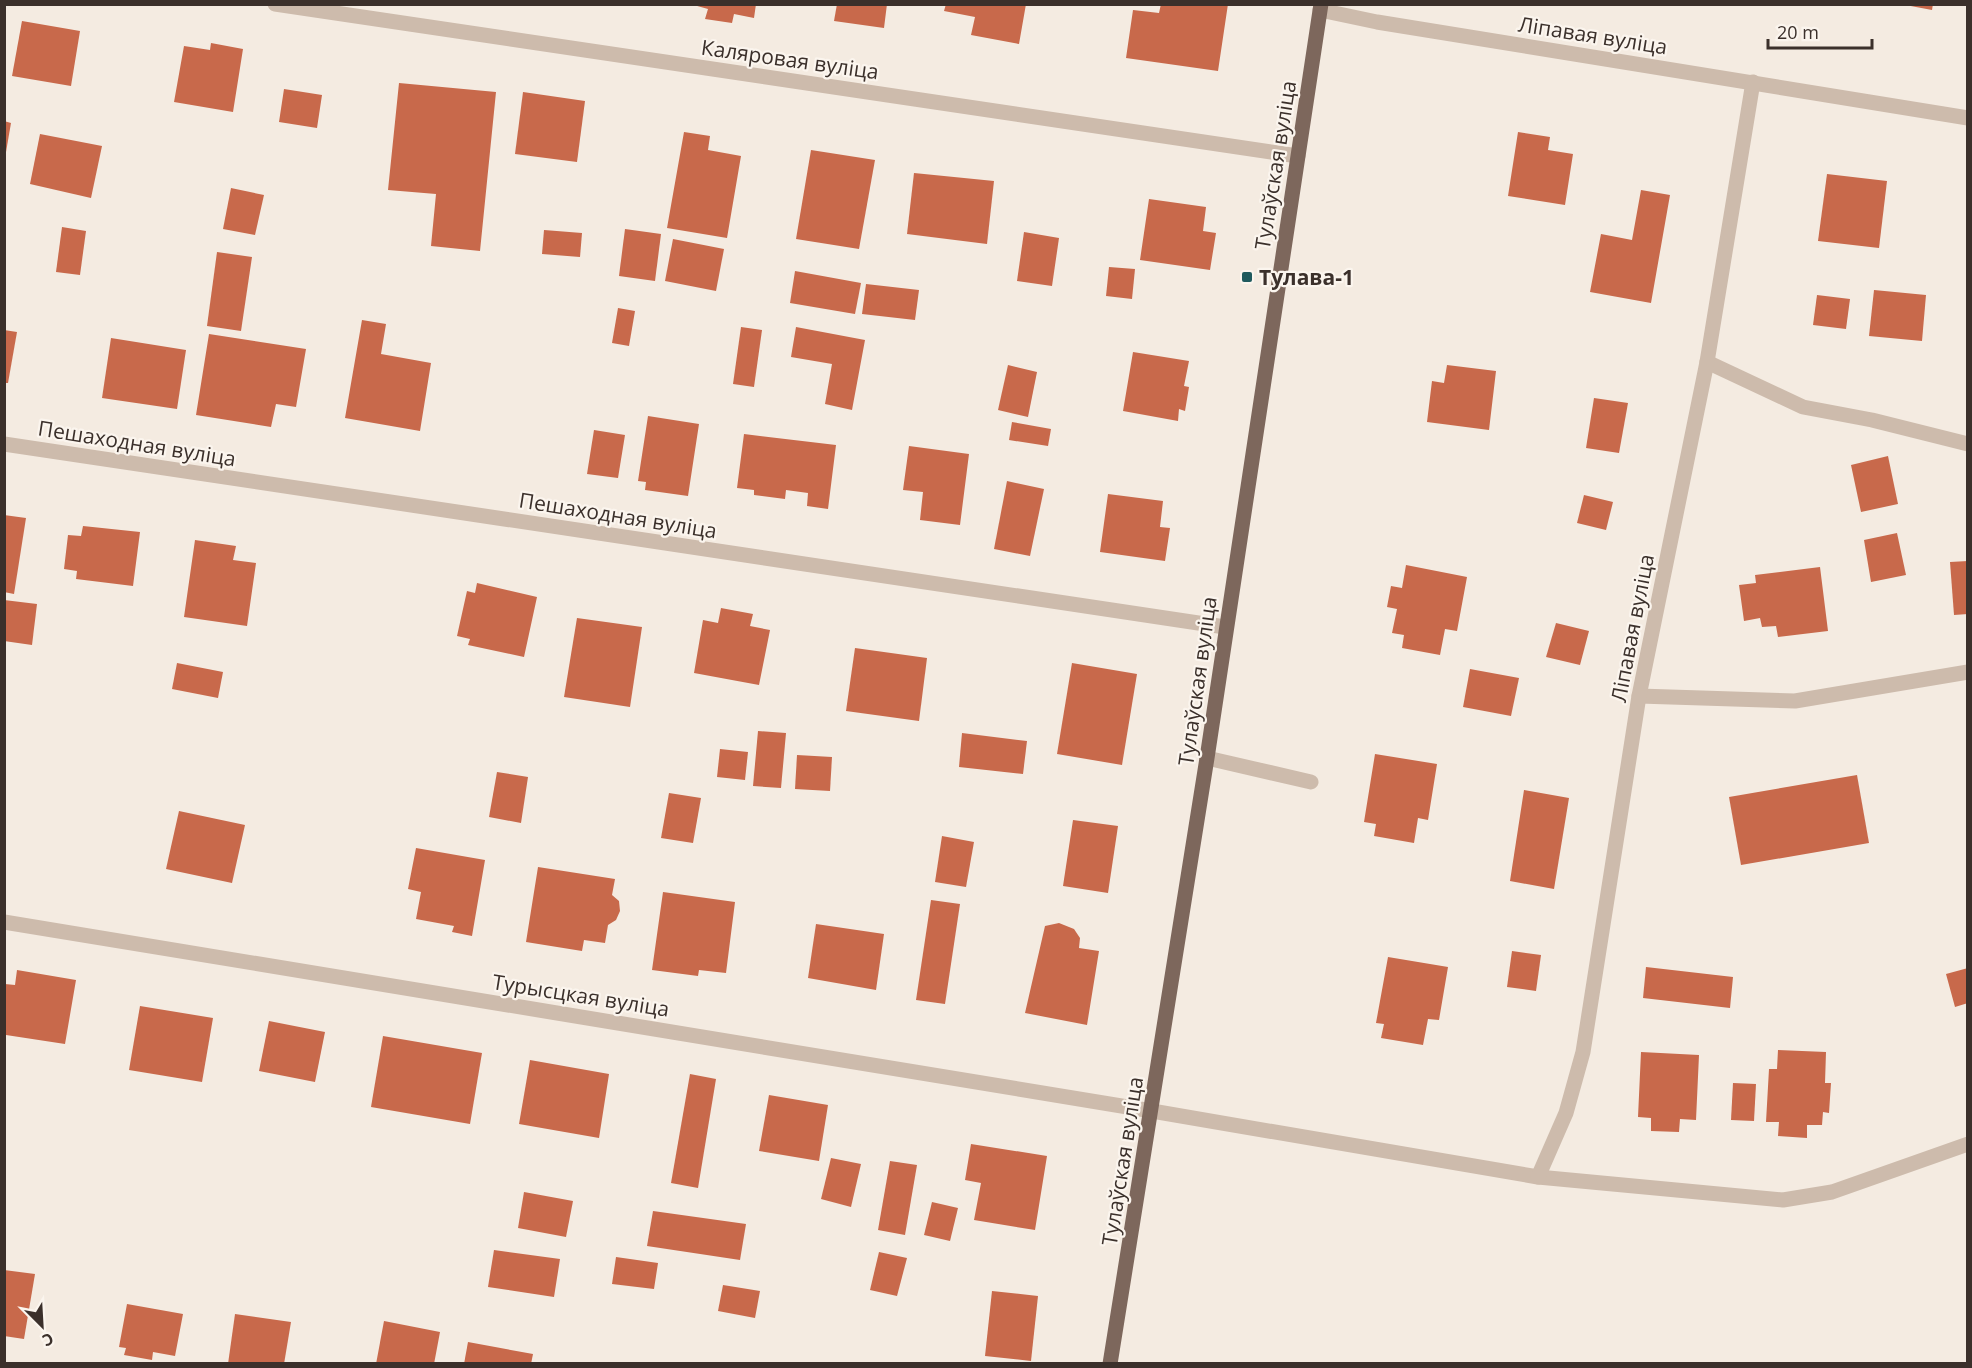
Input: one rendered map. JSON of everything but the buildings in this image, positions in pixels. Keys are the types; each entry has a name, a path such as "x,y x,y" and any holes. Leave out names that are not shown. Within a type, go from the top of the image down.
{"main road":[{"name":"Тулаўская вуліца","path":"1110,1364 1207,758 1225,627 1321,8"}],"street":[{"name":"Каляровая вуліца","path":"275,4 1298,156"},
{"name":"Ліпавая вуліца","path":"1321,8 1377,22 1968,118"},
{"name":"Ліпавая вуліца","path":"1538,1178 1566,1113 1583,1052 1639,696 1707,362 1753,82"},
{"path":"1707,362 1803,407 1872,420 1968,444"},
{"name":"Пешаходная вуліца","path":"4,444 1225,627"},
{"path":"1639,696 1795,701 1968,672"},
{"path":"1207,758 1311,782"},
{"name":"Турысцкая вуліца","path":"4,922 1152,1111 1538,1178 1783,1200 1832,1192 1968,1144"}],"place":[{"name":"Тулава-1","path":"1247,277"}]}
